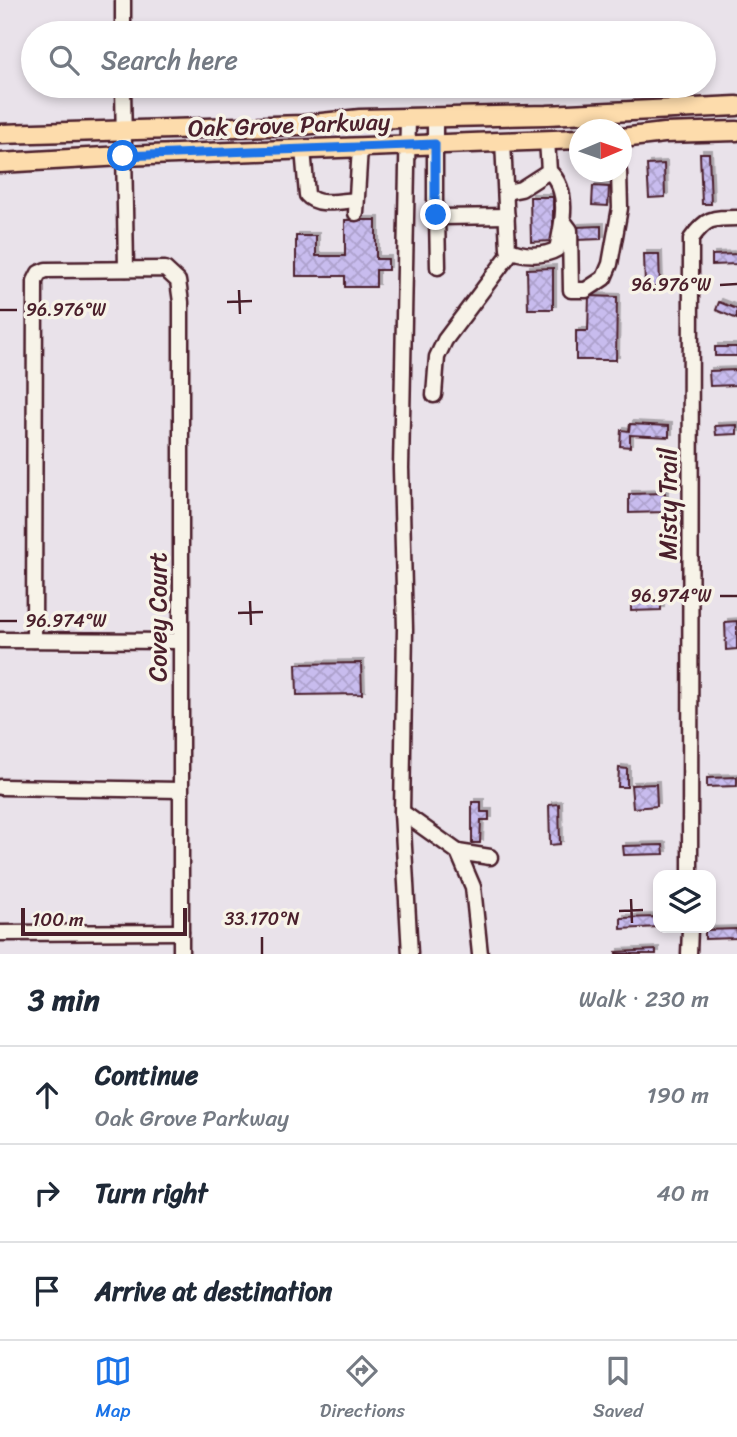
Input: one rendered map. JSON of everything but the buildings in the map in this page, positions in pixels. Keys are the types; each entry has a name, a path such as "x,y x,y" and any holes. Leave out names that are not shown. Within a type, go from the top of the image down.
{"main road":[{"name":"Oak Grove Parkway","path":"0,134 303,125 408,117 558,115 737,106"},
{"path":"632,137 737,131"},
{"name":"Oak Grove Parkway","path":"0,163 569,139"}],"street":[{"path":"123,0 123,21"},
{"path":"34,640 35,281 39,273 46,270 126,269 123,98"},
{"path":"435,116 438,267"},
{"path":"408,117 401,468 405,629 402,812 410,954"},
{"path":"503,141 508,249 518,254 550,253 557,249 564,222 559,181 549,171 547,140"},
{"path":"303,149 307,195 311,200 356,207 360,147"},
{"path":"506,192 522,189 549,171"},
{"path":"564,222 570,230 572,290 586,290 604,278 610,264 620,208 619,182"},
{"path":"436,215 507,216"},
{"name":"Misty Trail","path":"690,870 691,239 703,222 714,218 737,218"},
{"path":"435,395 438,357 445,340 512,251"},
{"name":"Covey Court","path":"126,269 165,269 178,281 181,302 181,954"},
{"path":"0,640 180,641"},
{"path":"0,787 180,790"},
{"path":"402,812 458,852 490,857"},
{"path":"458,852 472,887 480,954"},
{"path":"0,933 181,932"},
{"path":"690,933 690,954"}],"route":[{"path":"123,156 435,144 436,215"}]}
